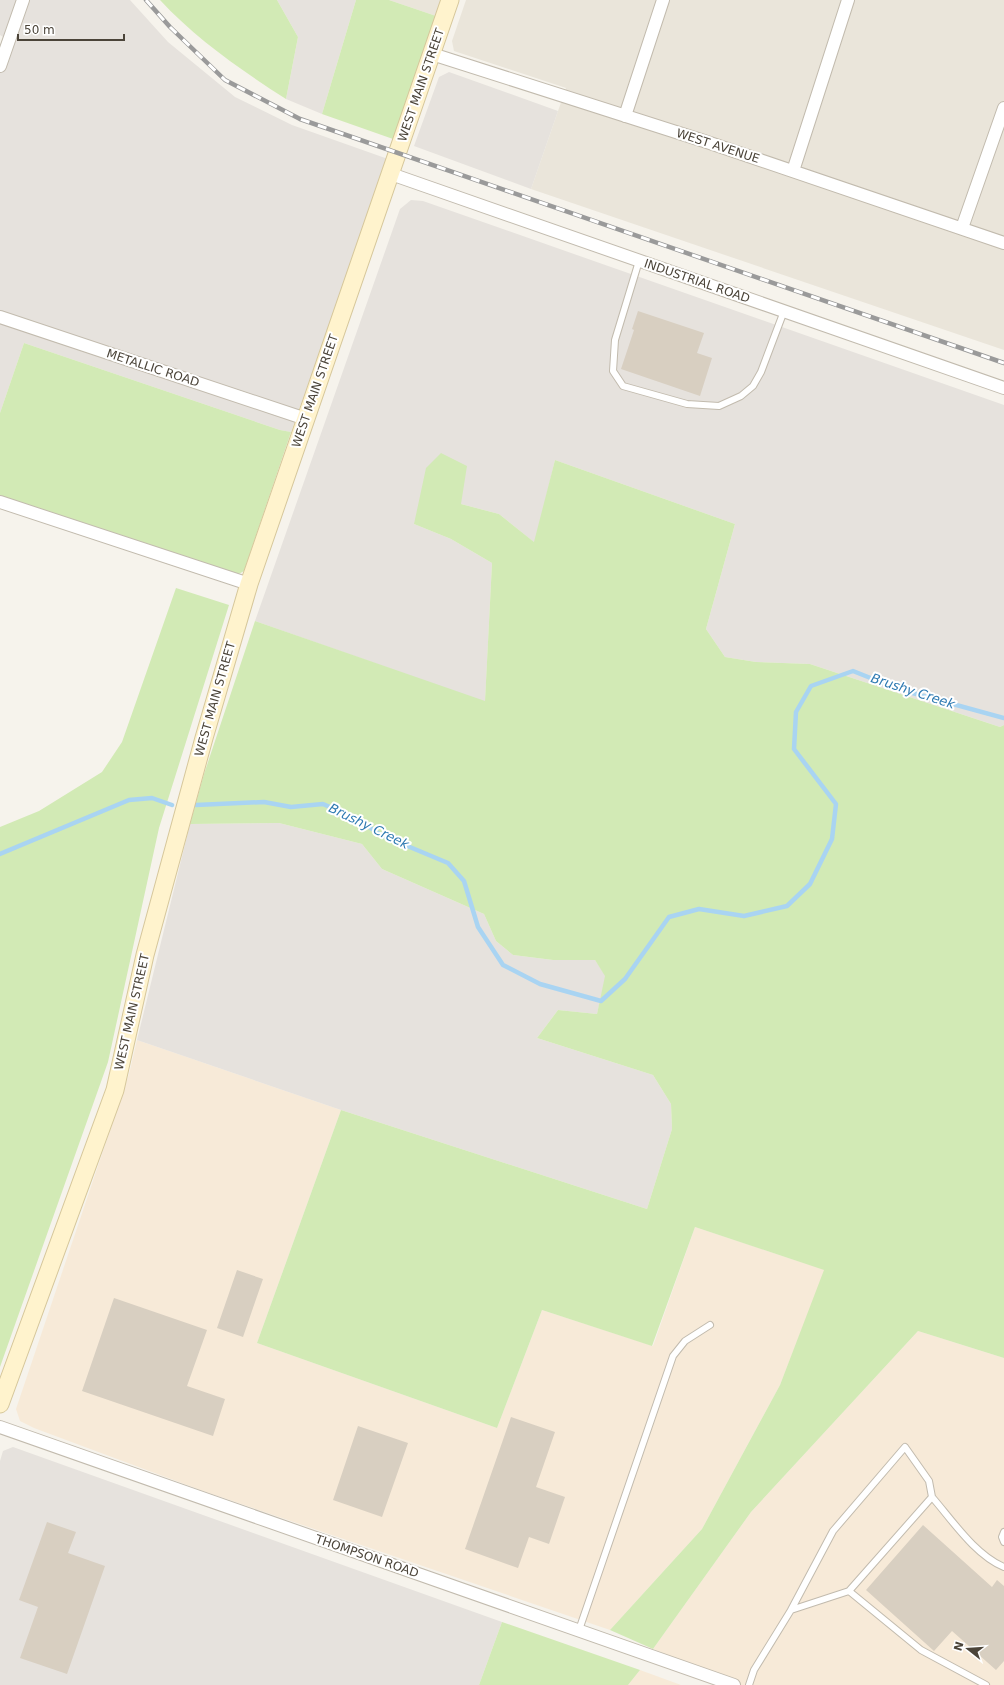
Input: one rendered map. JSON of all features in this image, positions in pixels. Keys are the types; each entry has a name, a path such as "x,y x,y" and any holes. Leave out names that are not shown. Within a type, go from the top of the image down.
{"main road":[{"name":"WEST MAIN STREET","path":"0,1404 115,1090 153,925 204,738 249,584 450,0"}],"street":[{"path":"0,66 23,0"},
{"path":"625,116 663,0"},
{"path":"793,171 848,0"},
{"name":"WEST AVENUE","path":"432,54 793,171 1004,243"},
{"path":"962,228 1004,108"},
{"name":"INDUSTRIAL ROAD","path":"390,174 1004,388"},
{"name":"METALLIC ROAD","path":"0,317 306,419"},
{"path":"0,502 249,584"},
{"name":"THOMPSON ROAD","path":"0,1426 734,1685"}],"lane":[{"path":"639,261 615,340 613,371 623,386 687,404 720,406 741,396 753,386 761,372 784,311"},
{"path":"579,1630 673,1356 685,1341 710,1325"},
{"path":"749,1685 754,1670 791,1610 833,1531 905,1447 929,1481 932,1497 978,1551 1004,1567"},
{"path":"791,1610 849,1591 932,1497"},
{"path":"1004,1532 1002,1537 1004,1542"},
{"path":"849,1591 921,1650 986,1685"}],"shaded area":[{"path":"0,0 130,0 168,42 235,97 292,125 388,159 291,432 280,430 24,343 0,413 0,45 3,37 0,35"},
{"path":"277,0 356,0 322,114 286,99 298,37"},
{"path":"389,0 441,0 436,16"},
{"path":"466,0 1004,0 1004,350 531,189 566,88 454,51 452,41"},
{"path":"449,72 558,111 531,189 414,146 439,77"},
{"path":"411,200 423,201 1004,405 1004,725 1000,727 810,664 756,662 725,657 706,629 735,524 555,460 535,543 499,514 461,504 414,524 451,539 492,563 485,702 255,621 400,209"},
{"path":"279,823 362,844 382,869 484,914 496,941 513,955 553,960 595,960 606,976 597,1014 558,1010 537,1038 653,1075 671,1104 672,1129 647,1209 341,1110 137,1040 190,824"},
{"path":"137,1040 341,1110 257,1343 497,1428 542,1310 653,1346 695,1227 825,1270 780,1385 702,1529 610,1630 203,1491 34,1428 20,1421 16,1409 129,1074"},
{"path":"918,1331 1004,1358 1004,1685 739,1685 653,1649 751,1512"},
{"path":"13,1447 502,1622 479,1685 0,1685 0,1461 3,1451"},
{"path":"640,1670 681,1685 628,1685"}],"green space":[{"path":"160,0 277,0 298,37 286,99 252,77 204,41"},
{"path":"356,0 389,0 436,16 393,139 322,114"},
{"path":"24,343 280,430 291,432 244,571 230,579 0,500 0,413"},
{"path":"441,453 467,466 461,504 499,514 534,542 555,460 735,524 706,629 725,657 756,662 810,664 1000,727 1004,725 1004,1358 918,1331 751,1512 653,1649 610,1630 702,1529 780,1385 824,1270 695,1227 652,1346 542,1310 497,1428 257,1343 341,1110 647,1209 672,1129 671,1104 653,1075 537,1038 558,1010 597,1014 605,976 595,960 553,960 513,955 496,941 484,914 382,869 362,844 279,823 190,824 204,774 255,621 485,701 492,563 451,539 414,524 426,468"},
{"path":"176,588 229,605 159,828 108,1062 0,1367 0,827 39,811 102,772 122,742"},
{"path":"502,1622 640,1670 628,1685 479,1685"}],"building":[{"path":"638,311 704,333 697,353 712,358 700,396 621,369 634,330 632,329"},
{"path":"237,1270 263,1279 243,1337 217,1328"},
{"path":"114,1298 207,1330 187,1386 225,1399 213,1436 82,1391"},
{"path":"511,1417 555,1432 536,1487 565,1497 549,1544 529,1537 518,1568 465,1549"},
{"path":"358,1426 408,1443 382,1517 333,1500"},
{"path":"47,1522 76,1532 68,1553 105,1566 67,1674 20,1658 38,1607 19,1600"},
{"path":"923,1525 992,1587 997,1580 1004,1586 1004,1661 996,1670 952,1631 934,1651 866,1590"}],"waterway":[{"name":"Brushy Creek","path":"196,805 264,802 291,807 323,804 357,819 381,835 448,863 464,881 478,927 503,965 540,984 601,1001 625,979 669,917 699,909 744,916 787,906 810,884 832,839 836,804 794,749 796,712 811,686 853,671 898,689 1004,718"},
{"name":"Brushy Creek","path":"0,854 129,800 152,798 172,805"}],"railway":[{"path":"146,0 170,27 225,80 300,119 1004,363"}]}
